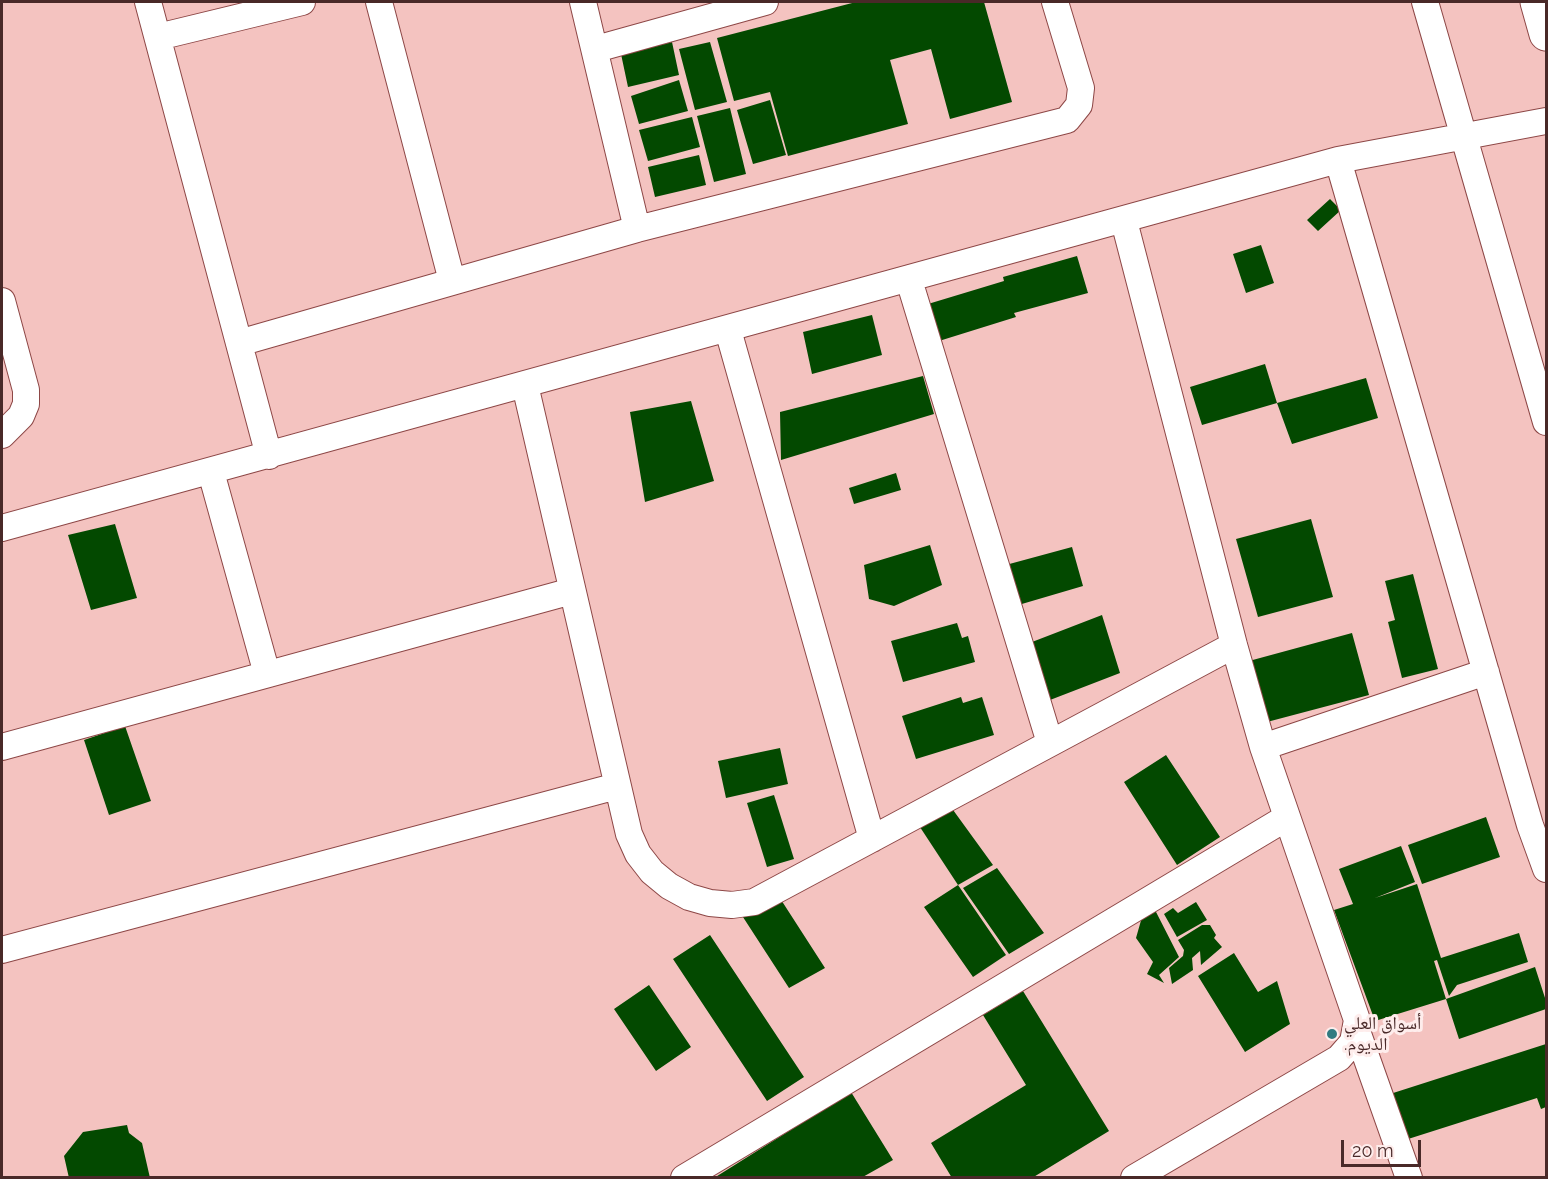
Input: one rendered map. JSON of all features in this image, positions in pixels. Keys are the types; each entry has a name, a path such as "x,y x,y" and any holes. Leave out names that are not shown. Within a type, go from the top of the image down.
{"main road":[{"path":"1538,2 1546,34"}],"street":[{"path":"148,2 269,456"},
{"path":"158,37 302,2"},
{"path":"380,2 452,281"},
{"path":"583,2 638,229"},
{"path":"596,49 765,2"},
{"path":"239,343 638,229 1067,120 1079,105 1081,88 1055,2"},
{"path":"1425,2 1546,422"},
{"path":"2,528 525,386 1338,160 1546,121"},
{"path":"1338,160 1486,672 1538,823 1546,869"},
{"path":"1124,221 1234,645 1263,747 1354,1008 1357,1031 1409,1178"},
{"path":"909,280 1050,743"},
{"path":"2,301 26,390 26,404 13,427 2,435"},
{"path":"728,330 872,839"},
{"path":"525,386 629,834 638,854 652,872 669,886 689,897 710,903 732,905 754,902 1234,645"},
{"path":"211,472 267,674"},
{"path":"2,747 572,591"},
{"path":"1263,747 1486,672"},
{"path":"2,950 617,786"},
{"path":"684,1178 1286,818"},
{"path":"1134,1178 1338,1058 1347,1051 1357,1031"}],"building":[{"path":"856,2 984,2 1012,102 950,119 931,49 890,60 908,124 788,156 770,92 734,101 717,38"},
{"path":"672,42 679,75 628,87 621,54"},
{"path":"710,42 727,102 695,110 679,49"},
{"path":"679,80 688,111 639,124 631,96"},
{"path":"770,100 786,155 753,164 737,110"},
{"path":"730,108 746,174 714,182 697,116"},
{"path":"692,117 700,147 648,161 639,130"},
{"path":"699,155 706,185 655,197 648,167"},
{"path":"1330,199 1341,210 1318,231 1307,220"},
{"path":"1261,245 1274,283 1246,293 1233,254"},
{"path":"1077,256 1088,293 1014,313 1016,317 939,341 928,304 1004,281 1003,277"},
{"path":"872,315 882,355 812,374 803,332"},
{"path":"1265,364 1277,403 1202,425 1190,387"},
{"path":"923,376 934,414 781,460 780,412"},
{"path":"1366,378 1378,418 1292,444 1277,403"},
{"path":"691,401 714,481 645,502 630,412"},
{"path":"896,473 901,490 854,504 849,488"},
{"path":"1311,519 1333,597 1258,617 1236,539"},
{"path":"115,524 137,598 91,610 68,535"},
{"path":"930,545 942,585 894,606 869,599 864,565"},
{"path":"1072,547 1083,586 1015,606 1002,566"},
{"path":"1413,574 1438,669 1402,678 1388,622 1395,620 1385,581"},
{"path":"1102,615 1120,673 1050,700 1032,642"},
{"path":"957,623 962,638 968,636 975,662 903,682 891,641"},
{"path":"1352,633 1369,695 1267,722 1249,661"},
{"path":"961,697 963,703 982,697 994,735 916,759 902,716"},
{"path":"125,726 151,801 109,815 84,740"},
{"path":"780,748 788,784 726,798 718,761"},
{"path":"1166,755 1220,837 1177,865 1124,782"},
{"path":"774,795 794,859 767,867 747,803"},
{"path":"948,803 993,865 958,885 916,821"},
{"path":"1486,817 1500,857 1422,884 1408,845"},
{"path":"1401,846 1415,882 1375,898 1417,884 1441,958 1519,933 1528,962 1457,985 1449,996 1437,960 1434,961 1446,999 1375,1021 1334,910 1353,904 1339,869"},
{"path":"997,868 1044,933 1009,954 963,888"},
{"path":"958,885 1006,955 973,977 924,907"},
{"path":"776,892 825,968 789,988 741,914"},
{"path":"1196,902 1207,920 1177,937 1164,914 1173,908 1178,913"},
{"path":"1155,910 1179,957 1159,975 1164,983 1147,974 1153,962 1136,938 1142,917"},
{"path":"1202,925 1210,925 1216,935 1214,938 1222,947 1201,965 1200,951 1192,958 1193,970 1172,984 1169,968 1183,956 1184,950 1178,940"},
{"path":"710,935 804,1077 767,1101 673,959"},
{"path":"1234,953 1258,992 1277,981 1290,1024 1245,1052 1198,976"},
{"path":"1535,967 1546,1001 1546,1009 1459,1039 1446,999"},
{"path":"649,985 691,1047 656,1071 614,1009"},
{"path":"1023,991 1109,1131 1032,1178 952,1178 931,1143 1026,1085 983,1015"},
{"path":"1546,1044 1546,1107 1541,1109 1537,1098 1405,1140 1390,1094"},
{"path":"851,1092 893,1160 861,1178 714,1178"},
{"path":"127,1125 129,1133 142,1143 150,1178 69,1178 64,1156 83,1132"}],"place":[{"name":"أسواق العلي .الديوم","path":"1332,1034"}]}
